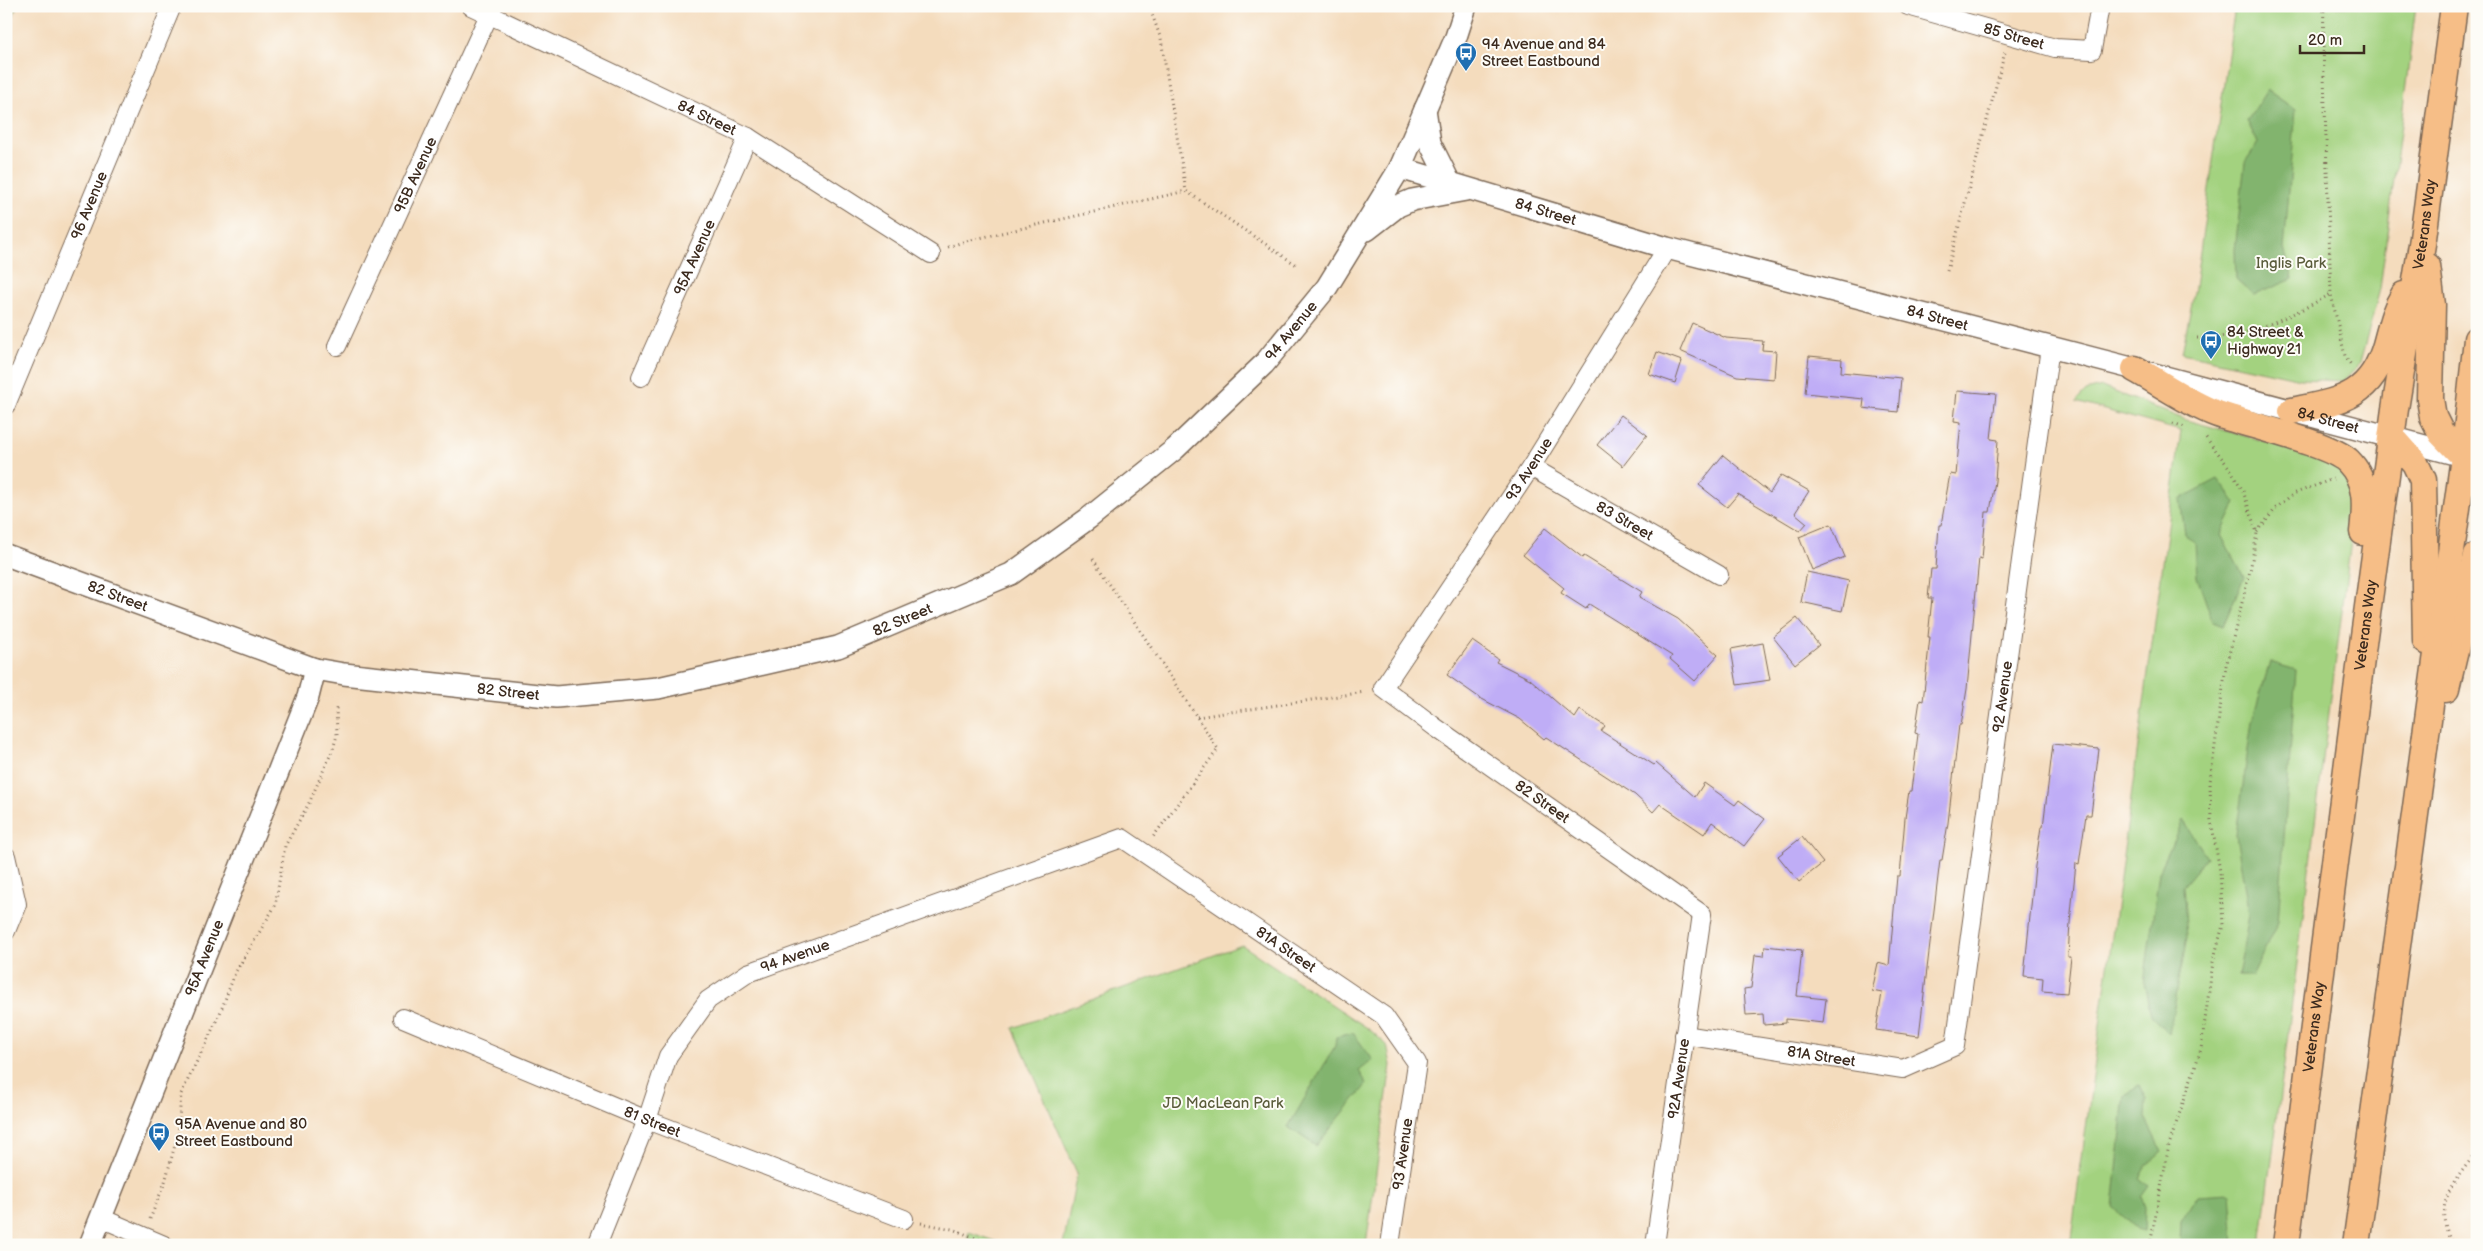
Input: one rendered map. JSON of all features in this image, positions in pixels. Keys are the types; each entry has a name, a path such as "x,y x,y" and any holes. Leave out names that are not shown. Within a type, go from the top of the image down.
{"main road":[{"name":"Veterans Way","path":"2286,1245 2364,636 2423,238 2454,6"},
{"path":"2423,238 2432,304 2430,399 2433,417 2440,432 2470,458"},
{"path":"2292,411 2345,398 2366,384 2382,358 2395,310 2417,276"},
{"path":"2356,1245 2429,699 2470,458 2477,339"},
{"path":"2135,369 2213,413 2322,448 2346,459 2354,468 2366,493 2366,507 2355,588 2364,636"},
{"path":"2392,438 2415,463 2423,480 2424,606 2429,699"},
{"path":"2421,760 2444,699 2477,556"}],"street":[{"name":"96 Avenue","path":"6,405 172,6"},
{"name":"84 Street","path":"471,6 492,10 748,138 930,254"},
{"name":"94 Avenue","path":"1011,574 1089,518 1175,449 1264,364 1326,287 1400,168 1456,37 1466,6"},
{"name":"85 Street","path":"1908,6 2055,48 2092,50 2100,6"},
{"name":"95B Avenue","path":"337,346 492,10"},
{"path":"1425,108 1430,143 1450,183"},
{"name":"95A Avenue","path":"641,377 748,138"},
{"name":"84 Street","path":"1400,168 1667,248 2470,458"},
{"path":"1357,238 1398,206 1412,200 1471,189"},
{"name":"93 Avenue","path":"1383,688 1531,467 1667,248"},
{"name":"92 Avenue","path":"1955,1046 2050,347"},
{"name":"83 Street","path":"1531,467 1719,575"},
{"name":"82 Street","path":"6,555 315,669 556,697 658,688 838,647 1011,574"},
{"name":"95A Avenue","path":"90,1245 308,697 315,669"},
{"name":"82 Street","path":"1383,688 1435,727 1702,914"},
{"name":"94 Avenue","path":"597,1245 647,1120 668,1056 708,1000 748,973 1081,855 1122,838 1140,850"},
{"name":"81A Street","path":"1140,850 1384,1016 1417,1063"},
{"path":"6,856 17,904 6,931"},
{"name":"92A Avenue","path":"1655,1245 1702,914"},
{"name":"81 Street","path":"404,1018 647,1120 904,1219"},
{"name":"81A Street","path":"1684,1035 1903,1069 1955,1046"},
{"name":"93 Avenue","path":"1390,1245 1417,1063"},
{"path":"101,1218 164,1245"}],"path":[{"path":"1149,6 1161,39 1186,190 1298,266"},
{"path":"2324,6 2323,45 2331,294 2345,356 2366,384"},
{"path":"1947,271 2008,34"},
{"path":"930,254 966,241 1186,190"},
{"path":"2197,338 2236,335 2296,313 2331,294"},
{"path":"2202,432 2231,470 2242,491 2257,533"},
{"path":"2150,1245 2169,1146 2201,1049 2213,962 2223,925 2220,871 2211,820 2210,782 2226,666 2250,571 2257,533 2276,508 2293,494 2327,483 2354,468"},
{"path":"1093,559 1218,749 1159,831 1140,850"},
{"path":"1197,717 1383,688"},
{"path":"143,1236 165,1182 178,1134 181,1094 219,1016 235,973 274,906 285,846 309,804 327,766 335,742 338,724 336,705"},
{"path":"2452,1245 2444,1218 2445,1202 2451,1188 2477,1151"},
{"path":"904,1219 952,1229 994,1245"}],"green space":[{"path":"6,6 17,6 6,33"},
{"name":"Inglis Park","path":"2235,6 2416,6 2380,289 2360,363 2343,381 2301,379 2182,353 2195,287"},
{"path":"2267,90 2296,110 2284,249 2293,279 2254,295 2236,279 2235,250 2245,162 2258,143 2247,121"},
{"path":"2102,387 2186,420 2290,448 2337,464 2353,490 2353,525 2261,1245 2070,1245 2181,431 2076,402 2086,391"},
{"path":"2218,479 2236,503 2221,535 2244,577 2223,626 2213,622 2197,577 2195,542 2185,533 2180,499"},
{"path":"2270,662 2296,670 2278,922 2252,976 2238,976 2249,915 2236,835 2252,721"},
{"path":"2183,820 2207,857 2183,886 2187,937 2169,1034 2151,1016 2144,983 2159,872"},
{"name":"JD MacLean Park","path":"1242,945 1369,1029 1387,1045 1391,1065 1366,1245 1063,1245 1077,1173 1013,1028"},
{"path":"1353,1033 1373,1060 1359,1071 1367,1084 1316,1146 1288,1127 1335,1046 1336,1037"},
{"path":"2139,1086 2146,1100 2145,1118 2162,1152 2146,1166 2139,1178 2149,1186 2141,1197 2145,1207 2144,1231 2137,1229 2113,1207 2125,1095"},
{"path":"2230,1193 2234,1245 2180,1245 2181,1221 2197,1195"},
{"path":"969,1232 1005,1245 985,1245 967,1238"}],"building":[{"path":"1692,323 1726,338 1763,341 1762,350 1776,351 1774,379 1737,376 1680,351"},
{"path":"1657,352 1682,361 1675,383 1649,374"},
{"path":"1809,356 1842,359 1841,372 1901,378 1898,412 1863,408 1864,399 1805,393"},
{"path":"1957,391 1996,394 1991,439 1998,440 1995,481 1990,512 1986,512 1982,559 1979,558 1967,689 1961,725 1959,725 1948,823 1942,860 1940,860 1919,1036 1876,1030 1882,993 1872,991 1878,963 1889,966 1897,876 1900,876 1905,818 1909,791 1911,791 1918,734 1915,733 1920,700 1923,701 1930,637 1928,637 1932,598 1928,598 1931,569 1936,569 1939,525 1941,525 1950,474 1956,475 1961,422 1954,421"},
{"path":"1621,415 1647,435 1623,466 1597,445"},
{"path":"1723,455 1770,493 1781,475 1809,491 1795,513 1807,523 1800,531 1738,494 1727,507 1699,485"},
{"path":"1831,524 1845,557 1812,570 1799,537"},
{"path":"1545,528 1583,558 1584,556 1642,592 1639,597 1678,619 1718,655 1695,681 1670,659 1672,656 1589,604 1586,609 1561,593 1564,588 1523,555"},
{"path":"1807,572 1849,581 1842,611 1801,602"},
{"path":"1797,618 1819,645 1795,664 1773,637"},
{"path":"1472,641 1498,659 1496,662 1530,679 1575,718 1580,710 1605,726 1601,731 1654,765 1656,763 1695,797 1704,783 1735,805 1739,800 1765,819 1744,846 1712,822 1704,834 1660,804 1653,812 1635,795 1546,737 1544,739 1520,719 1480,698 1447,675"},
{"path":"1763,643 1770,680 1737,685 1731,649"},
{"path":"2053,744 2099,749 2091,815 2086,815 2079,864 2076,863 2070,923 2068,957 2071,957 2067,993 2042,991 2043,978 2024,976 2035,866 2041,827 2043,827"},
{"path":"1802,837 1823,863 1799,882 1778,856"},
{"path":"1765,946 1802,950 1797,996 1826,999 1823,1023 1786,1019 1786,1023 1764,1025 1763,1014 1746,1015 1744,989 1751,988 1755,955 1764,956"}],"place":[{"name":"94 Avenue and 84 Street Eastbound","path":"1466,72"},
{"name":"84 Street & Highway 21","path":"2211,360"},
{"name":"95A Avenue and 80 Street Eastbound","path":"159,1152"}]}
